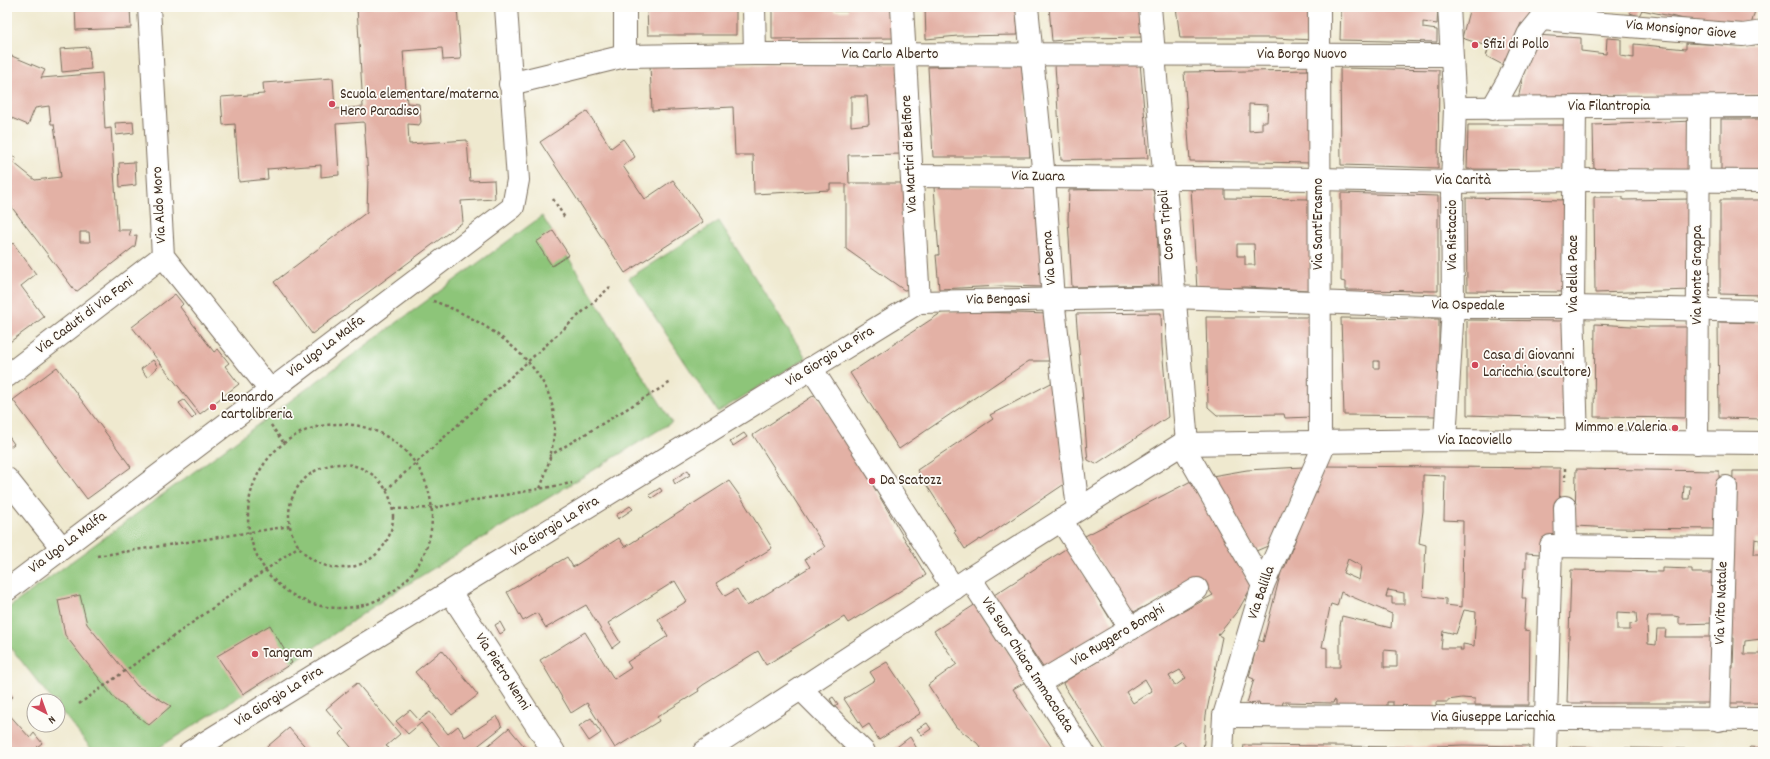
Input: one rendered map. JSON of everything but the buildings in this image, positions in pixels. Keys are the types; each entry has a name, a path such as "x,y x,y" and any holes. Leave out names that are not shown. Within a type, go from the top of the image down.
{"street":[{"name":"Via Aldo Moro","path":"149,7 163,256 270,390"},
{"path":"506,7 510,84"},
{"path":"625,7 625,56"},
{"path":"754,7 755,54"},
{"name":"Via Martiri di Belfiore","path":"902,7 919,302"},
{"name":"Via Derna","path":"1027,7 1044,178 1069,515"},
{"name":"Corso Tripoli","path":"1150,7 1184,444"},
{"name":"Via Sant'Erasmo","path":"1319,7 1319,302 1323,441"},
{"name":"Via Ristaccio","path":"1445,440 1453,307 1452,182 1455,108 1450,55 1449,7"},
{"path":"1492,109 1509,80 1528,35 1545,13"},
{"name":"Via Monsignor Giove","path":"1545,13 1743,35 1763,32"},
{"name":"Via Carlo Alberto","path":"510,84 625,56 755,54 905,56 1154,55"},
{"name":"Via Borgo Nuovo","path":"1154,55 1450,55"},
{"name":"Via Ugo La Malfa","path":"7,590 513,207 518,180 510,84"},
{"name":"Via Filantropia","path":"1455,108 1492,109 1763,106"},
{"name":"Via della Pace","path":"1575,107 1573,307 1577,441"},
{"name":"Via Monte Grappa","path":"1697,443 1699,107"},
{"name":"Via Zuara","path":"912,176 1164,178"},
{"name":"Via Carità","path":"1164,178 1452,182 1574,180 1763,180"},
{"name":"Via Caduti di Via Fani","path":"7,376 163,256"},
{"name":"Via Bengasi","path":"919,302 1173,297"},
{"name":"Via Ospedale","path":"1173,297 1453,307 1573,307 1763,311"},
{"name":"Via Giorgio La Pira","path":"190,752 919,302"},
{"name":"Via Suor Chiara Immacolata","path":"811,368 962,584 1039,683 1083,752"},
{"name":"Via Iacoviello","path":"1184,444 1445,440 1763,443"},
{"name":"Via Balilla","path":"1222,752 1224,716 1263,585 1323,441"},
{"path":"704,752 1069,515 1184,444 1263,585"},
{"path":"7,479 62,548"},
{"name":"Via Vito Natale","path":"1718,720 1726,487"},
{"path":"1545,752 1558,546 1565,507"},
{"path":"1069,515 1131,629"},
{"path":"1558,546 1724,548"},
{"name":"Via Ruggero Bonghi","path":"1039,683 1197,589"},
{"name":"Via Pietro Nenni","path":"450,592 554,752"},
{"path":"801,690 864,752"},
{"name":"Via Giuseppe Laricchia","path":"1224,716 1718,720 1763,719"}],"path":[{"path":"553,199 565,218"},
{"path":"386,490 610,287"},
{"path":"428,299 453,309 498,334 515,348 528,362 540,379 550,399 554,417 553,438 540,489"},
{"path":"549,456 671,382"},
{"path":"341,423 370,428 397,442 417,463 430,490 433,520 427,549 412,575 390,595 360,607 329,608 299,600 273,581 256,556 247,525 249,494 262,465 284,442 312,427 341,423"},
{"path":"271,424 284,442"},
{"path":"336,465 354,466 370,473 386,490 393,509 393,524 388,539 379,552 367,561 353,567 338,568 323,565 309,557 298,546 290,526 290,509 295,493 305,479 320,469 336,465"},
{"path":"393,509 432,508 572,483"},
{"path":"96,557 290,526"},
{"path":"79,704 298,546"}],"green space":[{"path":"542,216 672,422 390,595 292,663 152,752 94,752 66,717 66,693 47,693 7,643 7,609"},
{"path":"719,221 806,358 718,412 629,278"}],"place":[{"name":"Sfizi di Pollo","path":"1475,45"},
{"name":"Scuola elementare/materna Hero Paradiso","path":"332,104"},
{"name":"Casa di Giovanni Laricchia (scultore)","path":"1475,365"},
{"name":"Leonardo cartolibreria","path":"213,407"},
{"name":"Mimmo e Valeria","path":"1675,428"},
{"name":"Da Scatozz","path":"872,481"},
{"name":"Tangram","path":"255,654"}]}
